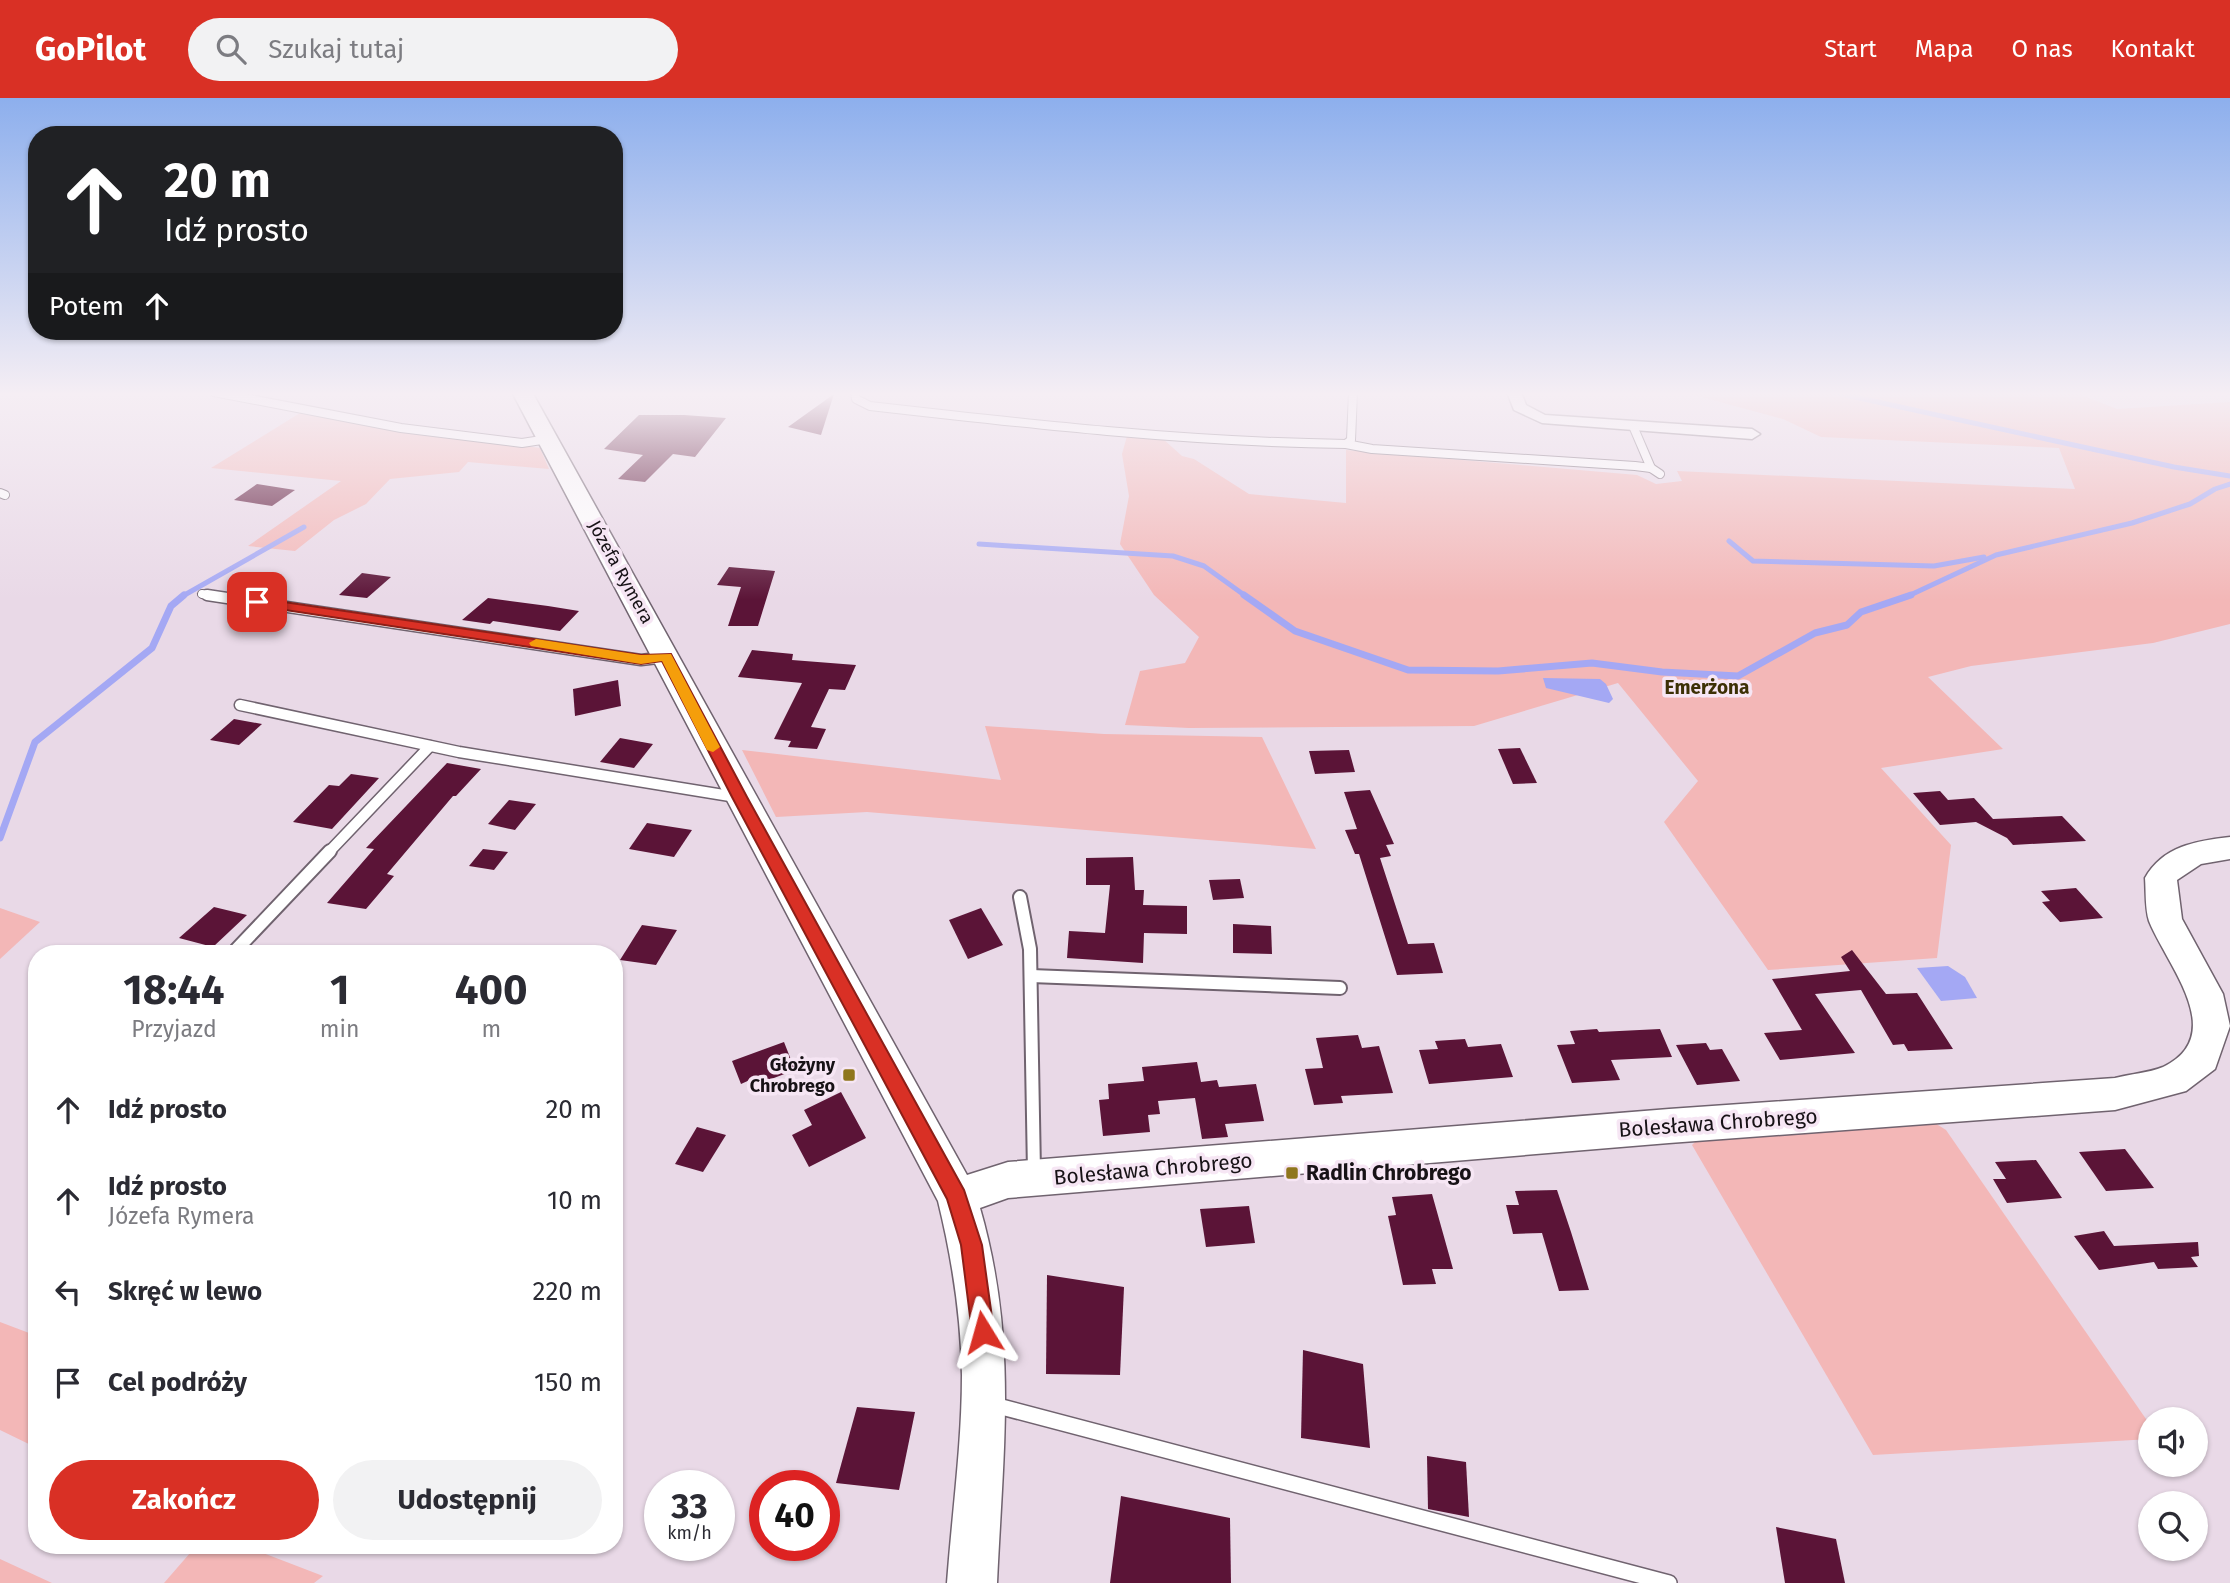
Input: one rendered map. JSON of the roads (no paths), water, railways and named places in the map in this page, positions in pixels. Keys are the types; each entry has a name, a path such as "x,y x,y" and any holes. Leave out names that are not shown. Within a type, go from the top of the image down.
{"street":[{"name":"Józefa Rymera","path":"560,461 739,797 957,1196 971,1245 983,1332 984,1402 972,1583"},
{"name":"Bolesława Chrobrego","path":"957,1196 1008,1180 1669,1126 2115,1094 2173,1080 2202,1058 2212,1026 2204,994 2165,919 2161,878 2171,863 2192,854 2230,848"}],"lane":[{"path":"1556,461 1651,468 1660,474"},
{"path":"1648,461 1651,468"},
{"path":"202,594 641,660 666,657"},
{"path":"240,705 430,746 739,797"},
{"path":"241,945 430,746"},
{"path":"1020,897 1030,949 1034,1178"},
{"path":"1031,976 1339,988"},
{"path":"984,1402 1669,1583"}],"water":[{"path":"1543,678 1600,679 1606,684 1613,699 1609,703 1546,688"},
{"path":"1948,966 1965,977 1977,998 1941,1001 1917,968"}],"waterway":[{"path":"2148,461 2230,476"},
{"path":"1908,596 1996,555 2132,523 2190,504 2215,489 2230,484"},
{"path":"183,596 304,527"},
{"path":"1729,541 1753,561 1934,566 1984,557"},
{"path":"979,544 1173,556 1204,566 1247,597"},
{"path":"1244,595 1295,631 1408,670 1498,671 1592,663 1662,672 1738,676 1815,633 1847,625 1861,612 1908,596"},
{"path":"0,838 35,742 152,648 171,606 183,596"}],"place":[{"name":"Głożyny Chrobrego","path":"849,1075"},
{"name":"Radlin Chrobrego","path":"1292,1173"}],"district":[{"name":"Emerżona","path":"1707,687"}]}
